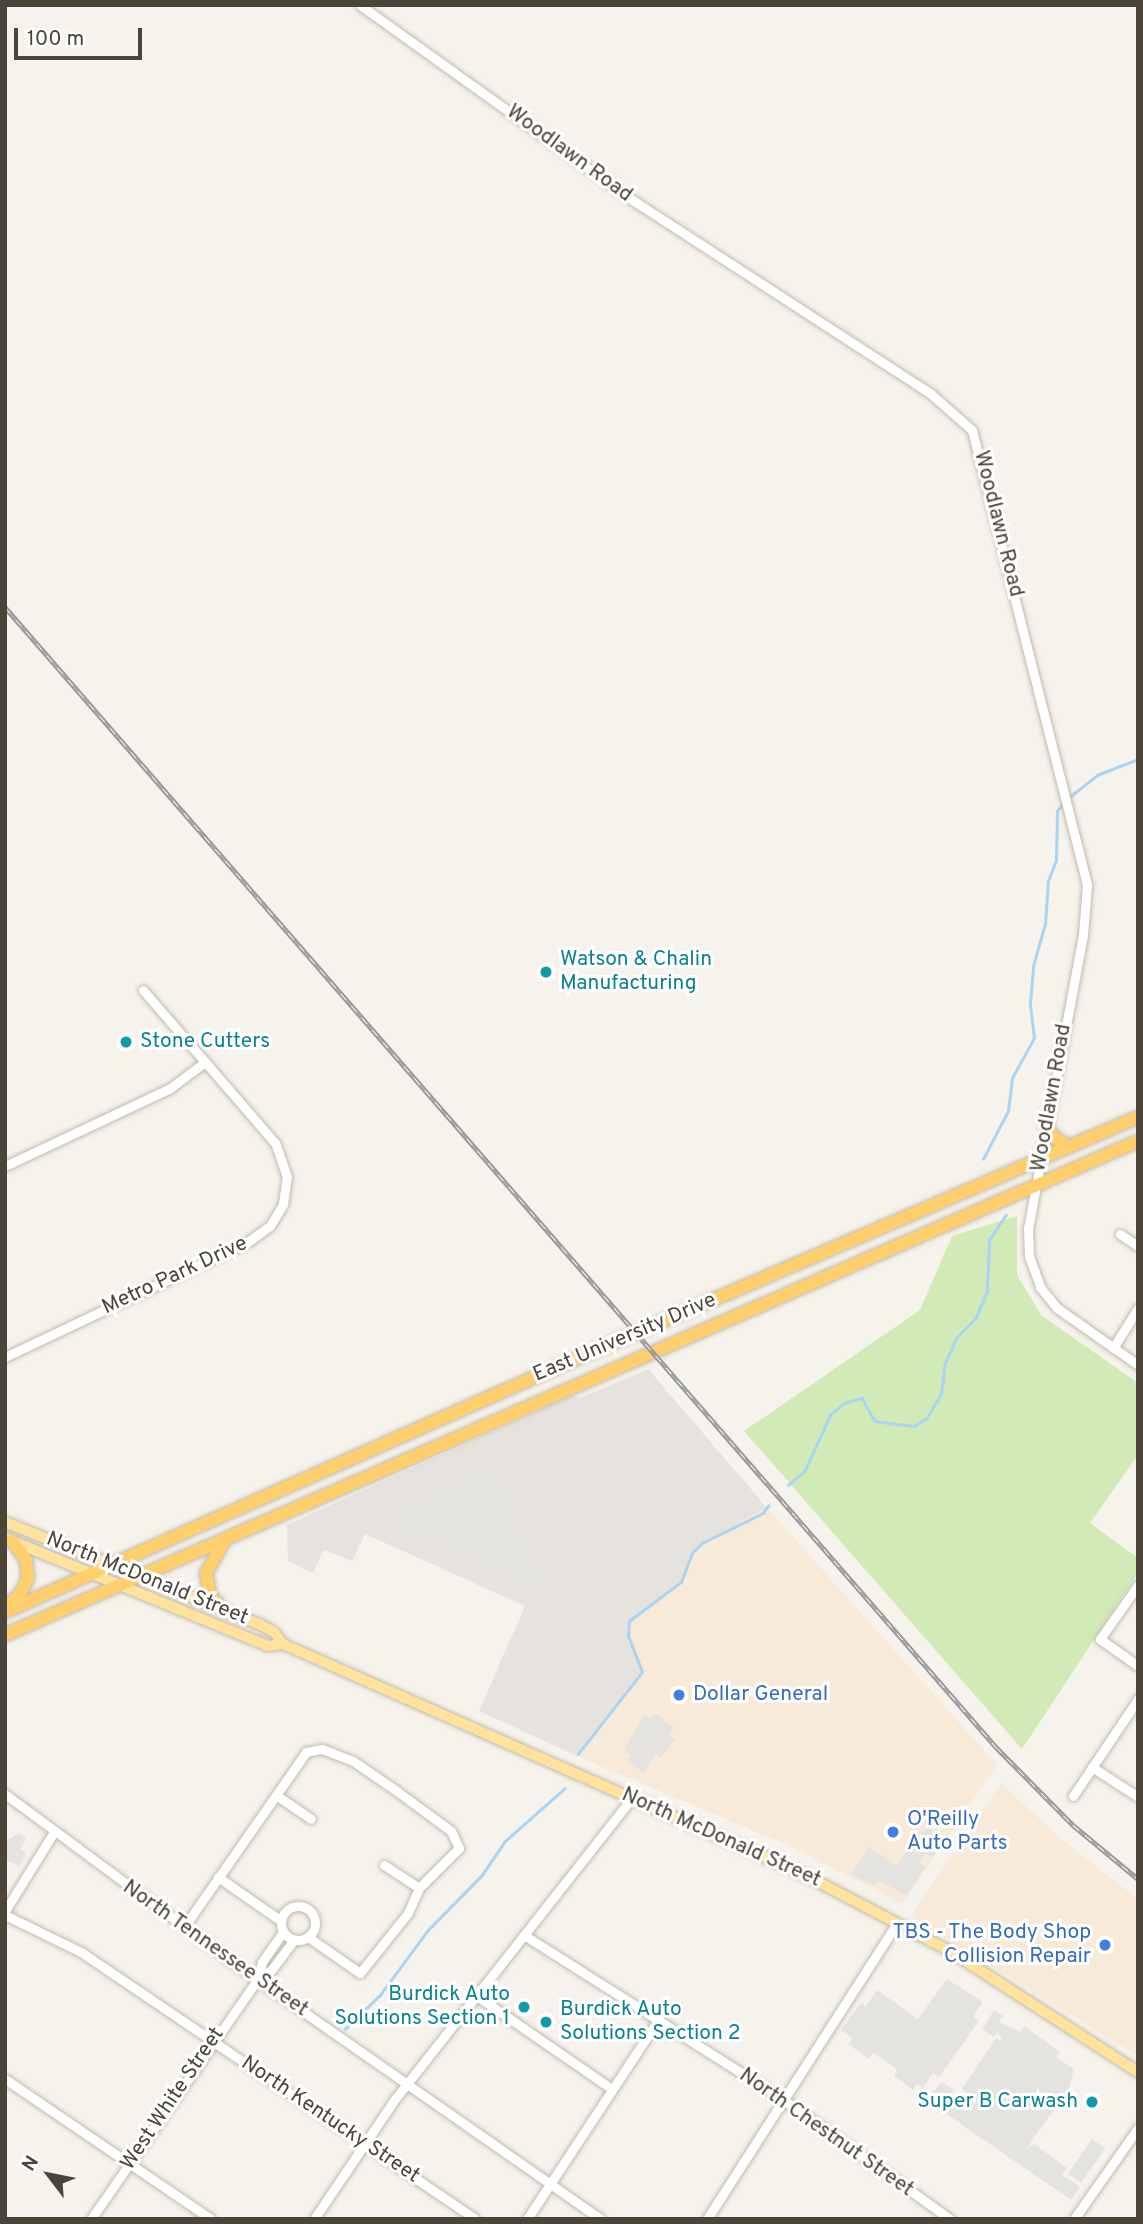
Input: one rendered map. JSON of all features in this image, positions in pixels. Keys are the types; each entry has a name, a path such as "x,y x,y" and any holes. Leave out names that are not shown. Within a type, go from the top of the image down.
{"highway":[{"name":"East University Drive","path":"5,1610 343,1466 542,1374 1138,1117"},
{"path":"1046,1126 1055,1138 1070,1147"},
{"name":"East University Drive","path":"5,1635 351,1487 555,1392 1138,1141"},
{"path":"853,1240 862,1260"},
{"path":"343,1466 351,1487"},
{"path":"5,1610 21,1593 28,1577 26,1560 9,1540"},
{"path":"220,1607 210,1594 206,1573 224,1541"}],"main road":[{"name":"North McDonald Street","path":"5,1522 220,1607 274,1632 283,1644 772,1859 897,1923 988,1975 1138,2072"},
{"name":"North McDonald Street","path":"9,1540 268,1646 283,1644"}],"street":[{"name":"Woodlawn Road","path":"360,5 634,201 931,394 972,430 1087,885 1083,935 1046,1126 1027,1243 1037,1280 1057,1308 1138,1365"},
{"name":"Metro Park Drive","path":"5,1357 249,1241 275,1220 286,1186 283,1159 270,1136 143,990"},
{"path":"5,1166 166,1091 205,1062"},
{"path":"1120,1234 1138,1246"},
{"path":"1113,1348 1138,1308"},
{"path":"1138,1584 1100,1639 1138,1666"},
{"path":"1073,1796 1138,1699"},
{"path":"184,1927 312,1748 354,1761 451,1831 459,1848 419,1888 408,1913 360,1973 308,1937 294,1940 272,1969 257,1980"},
{"path":"1092,1767 1138,1797"},
{"name":"North Tennessee Street","path":"5,1794 257,1980 601,2219"},
{"path":"276,1795 311,1819"},
{"path":"314,2219 407,2084 632,1798"},
{"path":"5,1913 54,1832"},
{"path":"384,1865 419,1888"},
{"path":"218,1877 281,1921 283,1932 294,1940"},
{"path":"281,1921 291,1908 308,1909 316,1923 308,1937"},
{"name":"North Kentucky Street","path":"5,1913 69,1945 475,2219"},
{"path":"707,2219 781,2098 897,1923"},
{"path":"257,1980 262,1962 283,1932"},
{"name":"North Chestnut Street","path":"524,1935 781,2098 950,2219"},
{"name":"West White Street","path":"91,2219 212,2040 257,1980"},
{"path":"477,1996 612,2089"},
{"path":"527,2219 658,2020"},
{"path":"5,2079 211,2219"},
{"path":"1074,2219 1138,2127"}],"shaded area":[{"path":"648,1369 767,1508 702,1543 692,1554 681,1582 629,1621 628,1636 642,1672 577,1756 479,1711 525,1606 365,1534 352,1561 324,1550 313,1573 288,1561 287,1525 571,1396 580,1398"},
{"path":"490,1467 497,1483 504,1480 550,1587 543,1590 378,1523 375,1516"},
{"path":"767,1508 997,1765 902,1904 788,1845 577,1756 637,1682 638,1658 628,1636 629,1621 681,1582 692,1553 702,1543"},
{"path":"655,1713 674,1728 669,1734 676,1739 660,1758 655,1754 644,1773 627,1760 631,1755 624,1750 644,1714 650,1718"},
{"path":"1001,1783 1061,1839 1138,1899 1138,2056 911,1916"},
{"path":"930,1828 940,1834 936,1840 941,1843 932,1858 925,1854 919,1863 926,1867 906,1896 879,1880 874,1886 851,1874 869,1847 897,1866 918,1834"},
{"path":"19,1833 27,1838 20,1849 26,1853 19,1866 5,1860 5,1842"},
{"path":"947,1979 983,2002 973,2016 979,2021 939,2077 933,2073 923,2088 917,2084 913,2090 894,2076 897,2069 873,2053 869,2059 848,2044 852,2038 841,2030 861,2003 866,2006 877,1990 918,2019"},
{"path":"994,2010 1003,2016 999,2022 1020,2032 1024,2026 1060,2052 1057,2058 1074,2069 1069,2088 1026,2149 1034,2144 1067,2168 1062,2175 1080,2187 1071,2200 926,2100 942,2082 954,2090 950,2096 966,2093 962,2089 996,2038 1003,2041 998,2032 994,2037 982,2029"},
{"path":"1092,2139 1105,2148 1081,2183 1068,2173"}],"green space":[{"path":"1017,1216 1017,1275 1041,1315 1138,1383 1138,1455 1090,1523 1138,1558 1138,1573 1022,1749 744,1431 920,1310 952,1236"}],"waterway":[{"path":"1068,798 1097,775 1138,759"},
{"path":"983,1159 1008,1111 1012,1078 1034,1038 1030,1003 1033,966 1045,924 1048,881 1056,860 1057,811 1063,803"},
{"path":"788,1485 805,1470 830,1415 844,1403 862,1398 875,1421 914,1426 927,1418 941,1394 945,1363 956,1338 976,1317 987,1291 989,1240 1006,1215"},
{"path":"578,1754 642,1672 628,1636 629,1621 681,1582 692,1553 702,1543 763,1513 768,1506"},
{"path":"345,2029 380,1995 428,1930 482,1875 504,1842 565,1788"}],"railway":[{"path":"5,607 996,1747 1073,1825 1138,1879"}],"place":[{"name":"Watson & Chalin Manufacturing","path":"546,972"},
{"name":"Stone Cutters","path":"126,1042"},
{"name":"Dollar General","path":"679,1695"},
{"name":"O'Reilly Auto Parts","path":"893,1832"},
{"name":"TBS - The Body Shop Collision Repair","path":"1105,1945"},
{"name":"Burdick Auto Solutions Section 1","path":"524,2007"},
{"name":"Burdick Auto Solutions Section 2","path":"546,2022"},
{"name":"Super B Carwash","path":"1092,2102"}]}
